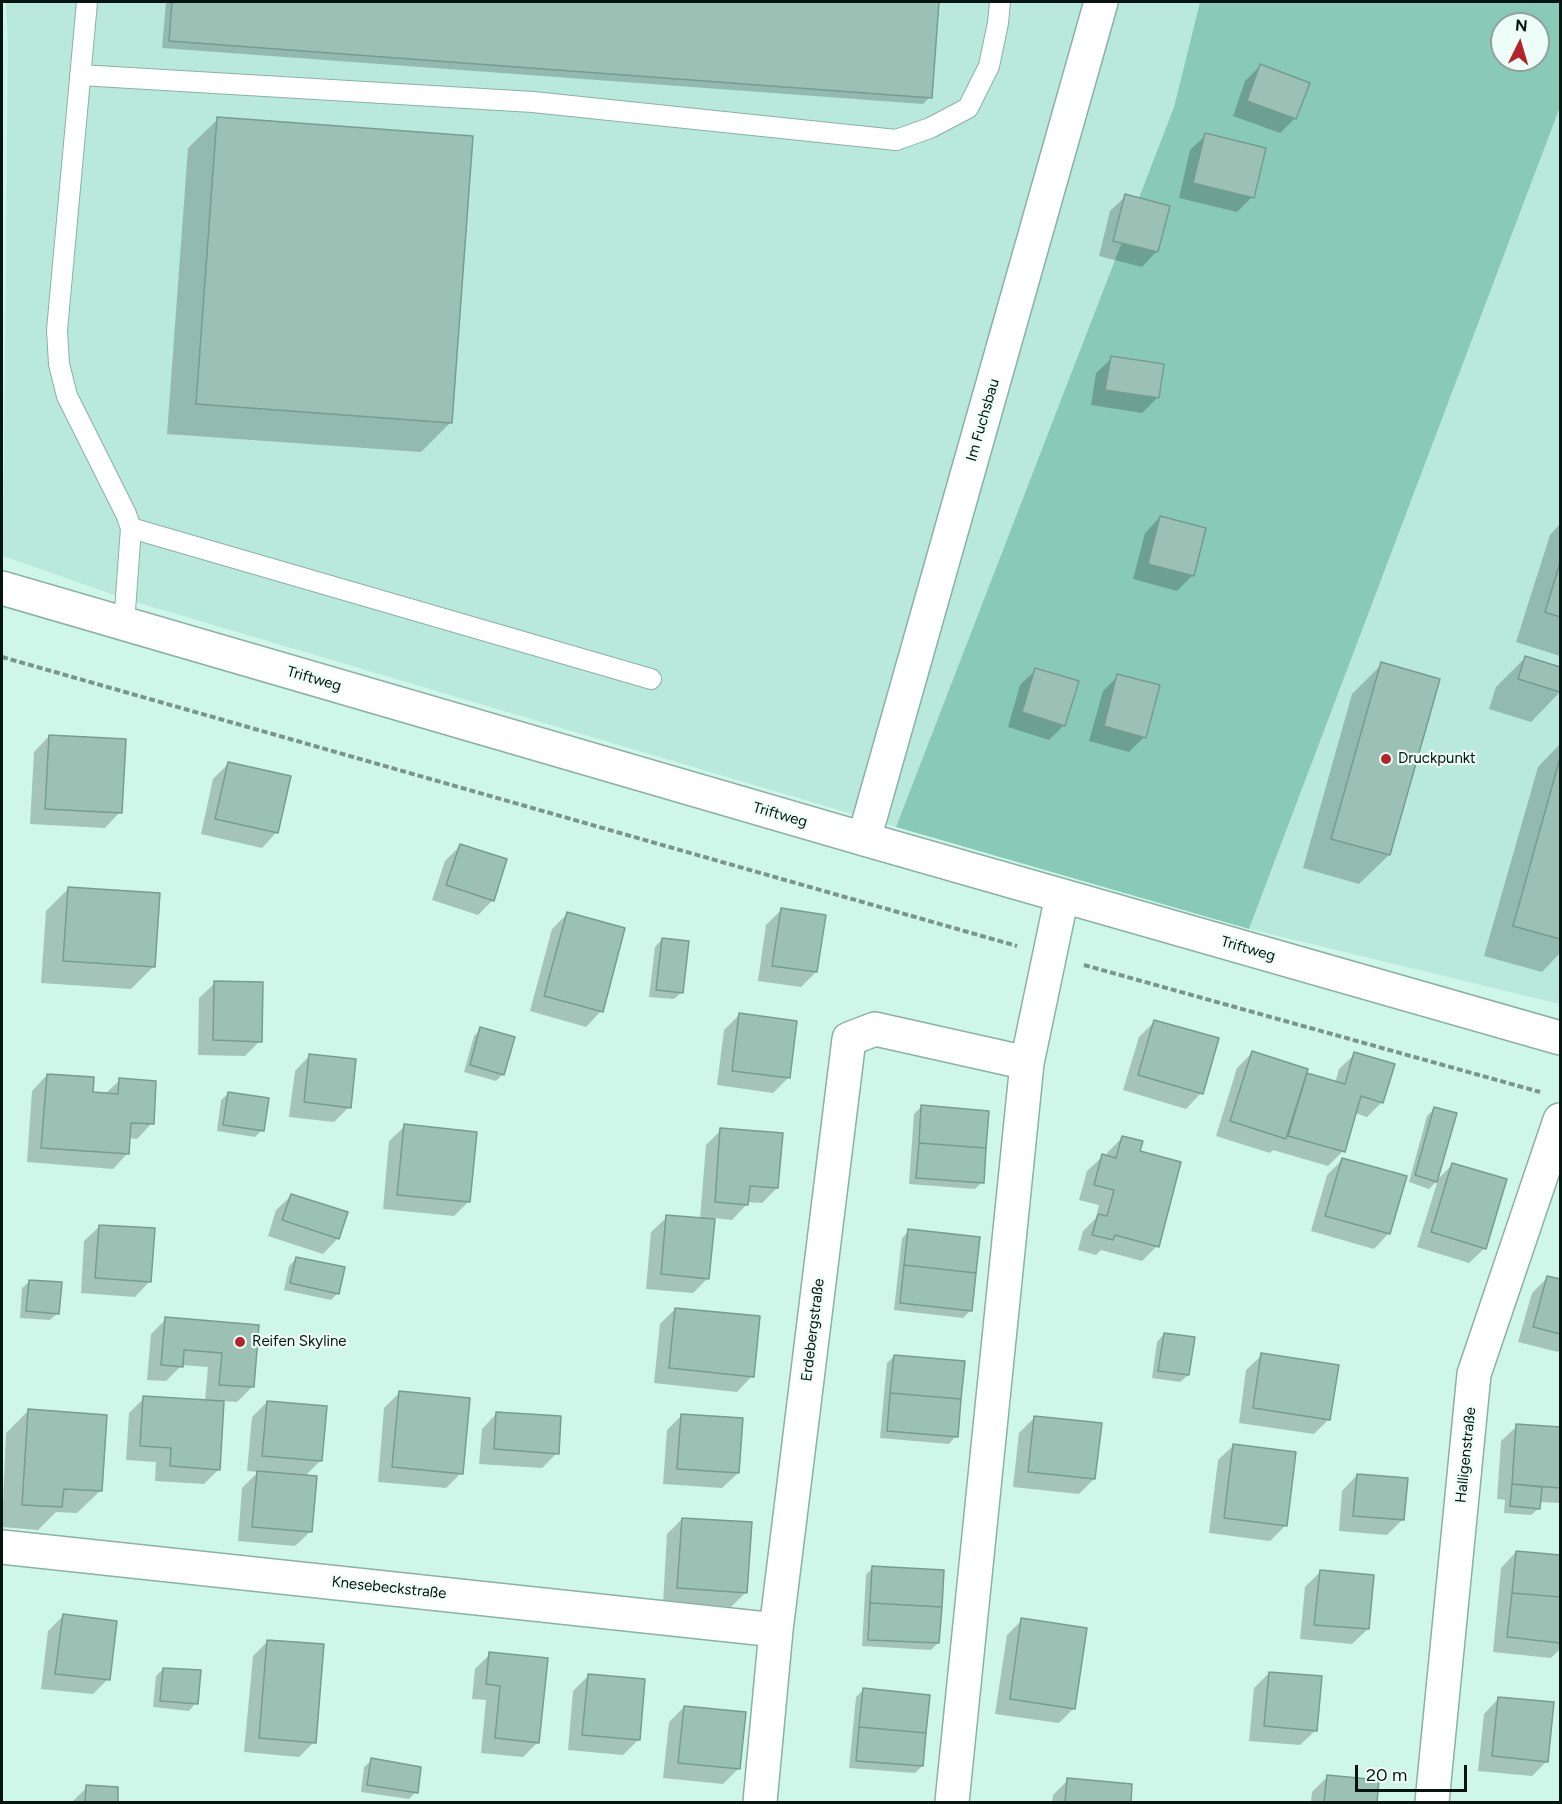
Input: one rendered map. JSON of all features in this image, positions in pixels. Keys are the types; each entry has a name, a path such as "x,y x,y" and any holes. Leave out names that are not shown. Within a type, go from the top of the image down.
{"street":[{"name":"Im Fuchsbau","path":"864,839 1101,2"},
{"name":"Triftweg","path":"2,588 864,839 1560,1038"},
{"path":"952,1803 1027,1063 1062,896"},
{"name":"Erdebergstraße","path":"760,1803 776,1630 849,1039 875,1029 1027,1063"},
{"name":"Halligenstraße","path":"1432,1803 1474,1374 1555,1107"},
{"name":"Knesebeckstraße","path":"2,1547 776,1630"}],"lane":[{"path":"87,2 57,330 59,364 67,396 131,528 124,624"},
{"path":"81,75 533,102 896,140 930,128 968,108 989,66 998,23 999,2"},
{"path":"131,528 651,679"}],"path":[{"path":"2,657 1049,955 1555,1107"}],"shaded area":[{"path":"6,2 1200,2 1174,107 896,827 129,600 3,556 8,41"},
{"path":"1200,2 1560,2 1560,107 1249,929 896,827 1174,107"},
{"path":"1560,107 1560,1004 1249,929"}],"building":[{"path":"172,2 939,2 932,98 169,41"},
{"path":"1260,64 1310,83 1296,119 1247,101"},
{"path":"217,117 473,136 452,423 196,404"},
{"path":"1205,133 1266,148 1254,198 1193,183"},
{"path":"1125,194 1170,206 1158,252 1113,241"},
{"path":"1111,356 1164,364 1159,398 1105,390"},
{"path":"1160,516 1206,528 1194,576 1148,564"},
{"path":"1560,563 1560,617 1545,612"},
{"path":"1525,656 1560,667 1560,692 1518,679"},
{"name":"Druckpunkt","path":"1381,662 1440,679 1390,855 1331,839"},
{"path":"1035,668 1079,681 1065,726 1022,712"},
{"path":"1117,674 1160,685 1146,738 1104,726"},
{"path":"49,735 126,739 122,813 45,809"},
{"path":"1560,758 1560,939 1513,926"},
{"path":"228,762 291,776 278,833 215,819"},
{"path":"460,844 507,859 494,901 446,885"},
{"path":"68,887 160,893 155,967 63,961"},
{"path":"781,908 826,915 817,972 772,966"},
{"path":"567,912 625,928 603,1012 544,996"},
{"path":"662,938 689,941 683,993 656,990"},
{"path":"214,981 263,982 262,1042 213,1040"},
{"path":"739,1013 797,1021 790,1078 732,1071"},
{"path":"1154,1020 1219,1038 1203,1094 1138,1075"},
{"path":"480,1027 515,1037 504,1075 470,1065"},
{"path":"1252,1051 1308,1069 1286,1139 1230,1121"},
{"path":"1354,1052 1395,1064 1383,1103 1361,1096 1345,1152 1288,1136 1307,1073 1345,1084"},
{"path":"309,1054 356,1059 351,1108 304,1102"},
{"path":"47,1074 94,1077 93,1092 118,1094 119,1078 156,1081 154,1124 131,1123 129,1154 41,1148"},
{"path":"228,1092 269,1098 264,1131 223,1125"},
{"path":"921,1105 989,1111 986,1148 919,1143"},
{"path":"1434,1107 1457,1113 1437,1182 1415,1175"},
{"path":"404,1124 477,1132 470,1202 397,1195"},
{"path":"720,1128 783,1133 778,1188 750,1186 748,1205 715,1202"},
{"path":"1122,1136 1143,1141 1140,1151 1181,1162 1159,1247 1115,1235 1113,1240 1092,1235 1098,1214 1107,1216 1114,1190 1094,1185 1102,1154 1116,1158"},
{"path":"919,1143 986,1148 984,1183 916,1178"},
{"path":"1342,1158 1407,1176 1390,1234 1325,1216"},
{"path":"1452,1163 1507,1179 1486,1249 1431,1232"},
{"path":"291,1194 348,1212 339,1239 282,1220"},
{"path":"666,1215 715,1219 709,1279 661,1274"},
{"path":"99,1225 155,1228 151,1282 95,1278"},
{"path":"908,1229 980,1237 976,1273 904,1265"},
{"path":"296,1257 345,1267 339,1294 290,1283"},
{"path":"904,1265 976,1273 972,1311 900,1303"},
{"path":"1547,1276 1560,1279 1560,1334 1533,1327"},
{"path":"29,1280 62,1282 59,1314 26,1311"},
{"path":"675,1308 760,1316 754,1377 669,1368"},
{"path":"165,1317 259,1325 254,1387 219,1385 222,1353 184,1350 183,1367 161,1365"},
{"path":"1164,1333 1195,1337 1189,1375 1158,1371"},
{"path":"1261,1353 1339,1365 1330,1420 1253,1408"},
{"path":"894,1355 965,1361 961,1399 890,1393"},
{"path":"399,1391 470,1398 463,1474 392,1467"},
{"path":"890,1393 961,1399 958,1437 887,1431"},
{"path":"143,1396 224,1401 220,1470 170,1466 171,1448 140,1446"},
{"path":"267,1401 327,1406 322,1461 262,1456"},
{"path":"28,1409 107,1415 102,1491 64,1489 62,1507 22,1505"},
{"path":"496,1412 561,1416 559,1454 494,1449"},
{"path":"681,1414 743,1418 739,1473 677,1469"},
{"path":"1034,1416 1102,1423 1095,1479 1028,1472"},
{"path":"1516,1424 1560,1427 1560,1488 1512,1484"},
{"path":"1233,1444 1296,1452 1287,1526 1224,1518"},
{"path":"257,1471 317,1476 312,1532 252,1527"},
{"path":"1357,1474 1408,1478 1404,1520 1353,1516"},
{"path":"1512,1484 1542,1487 1540,1509 1510,1506"},
{"path":"682,1518 752,1522 747,1593 677,1588"},
{"path":"1516,1551 1560,1555 1560,1597 1512,1593"},
{"path":"872,1566 944,1570 942,1607 870,1603"},
{"path":"1320,1570 1374,1575 1369,1629 1314,1625"},
{"path":"1512,1593 1560,1597 1560,1643 1507,1637"},
{"path":"870,1603 942,1607 939,1643 868,1640"},
{"path":"63,1614 117,1621 110,1680 55,1674"},
{"path":"1021,1618 1087,1628 1075,1709 1010,1699"},
{"path":"267,1640 324,1644 316,1743 259,1738"},
{"path":"489,1652 548,1658 539,1743 495,1738 500,1686 486,1684"},
{"path":"163,1668 201,1670 198,1704 160,1701"},
{"path":"1269,1672 1322,1676 1317,1731 1264,1726"},
{"path":"588,1674 645,1679 640,1740 582,1735"},
{"path":"863,1688 930,1695 926,1733 859,1727"},
{"path":"1498,1697 1554,1702 1548,1762 1492,1756"},
{"path":"684,1706 746,1712 740,1769 678,1763"},
{"path":"859,1727 926,1733 923,1766 856,1761"},
{"path":"371,1758 421,1767 418,1793 367,1785"},
{"path":"1327,1775 1379,1780 1377,1802 1324,1802"},
{"path":"1067,1778 1132,1784 1131,1802 1065,1802"},
{"path":"86,1785 118,1787 118,1802 85,1802"}],"place":[{"name":"Druckpunkt","path":"1386,759"},
{"name":"Reifen Skyline","path":"240,1342"}]}
